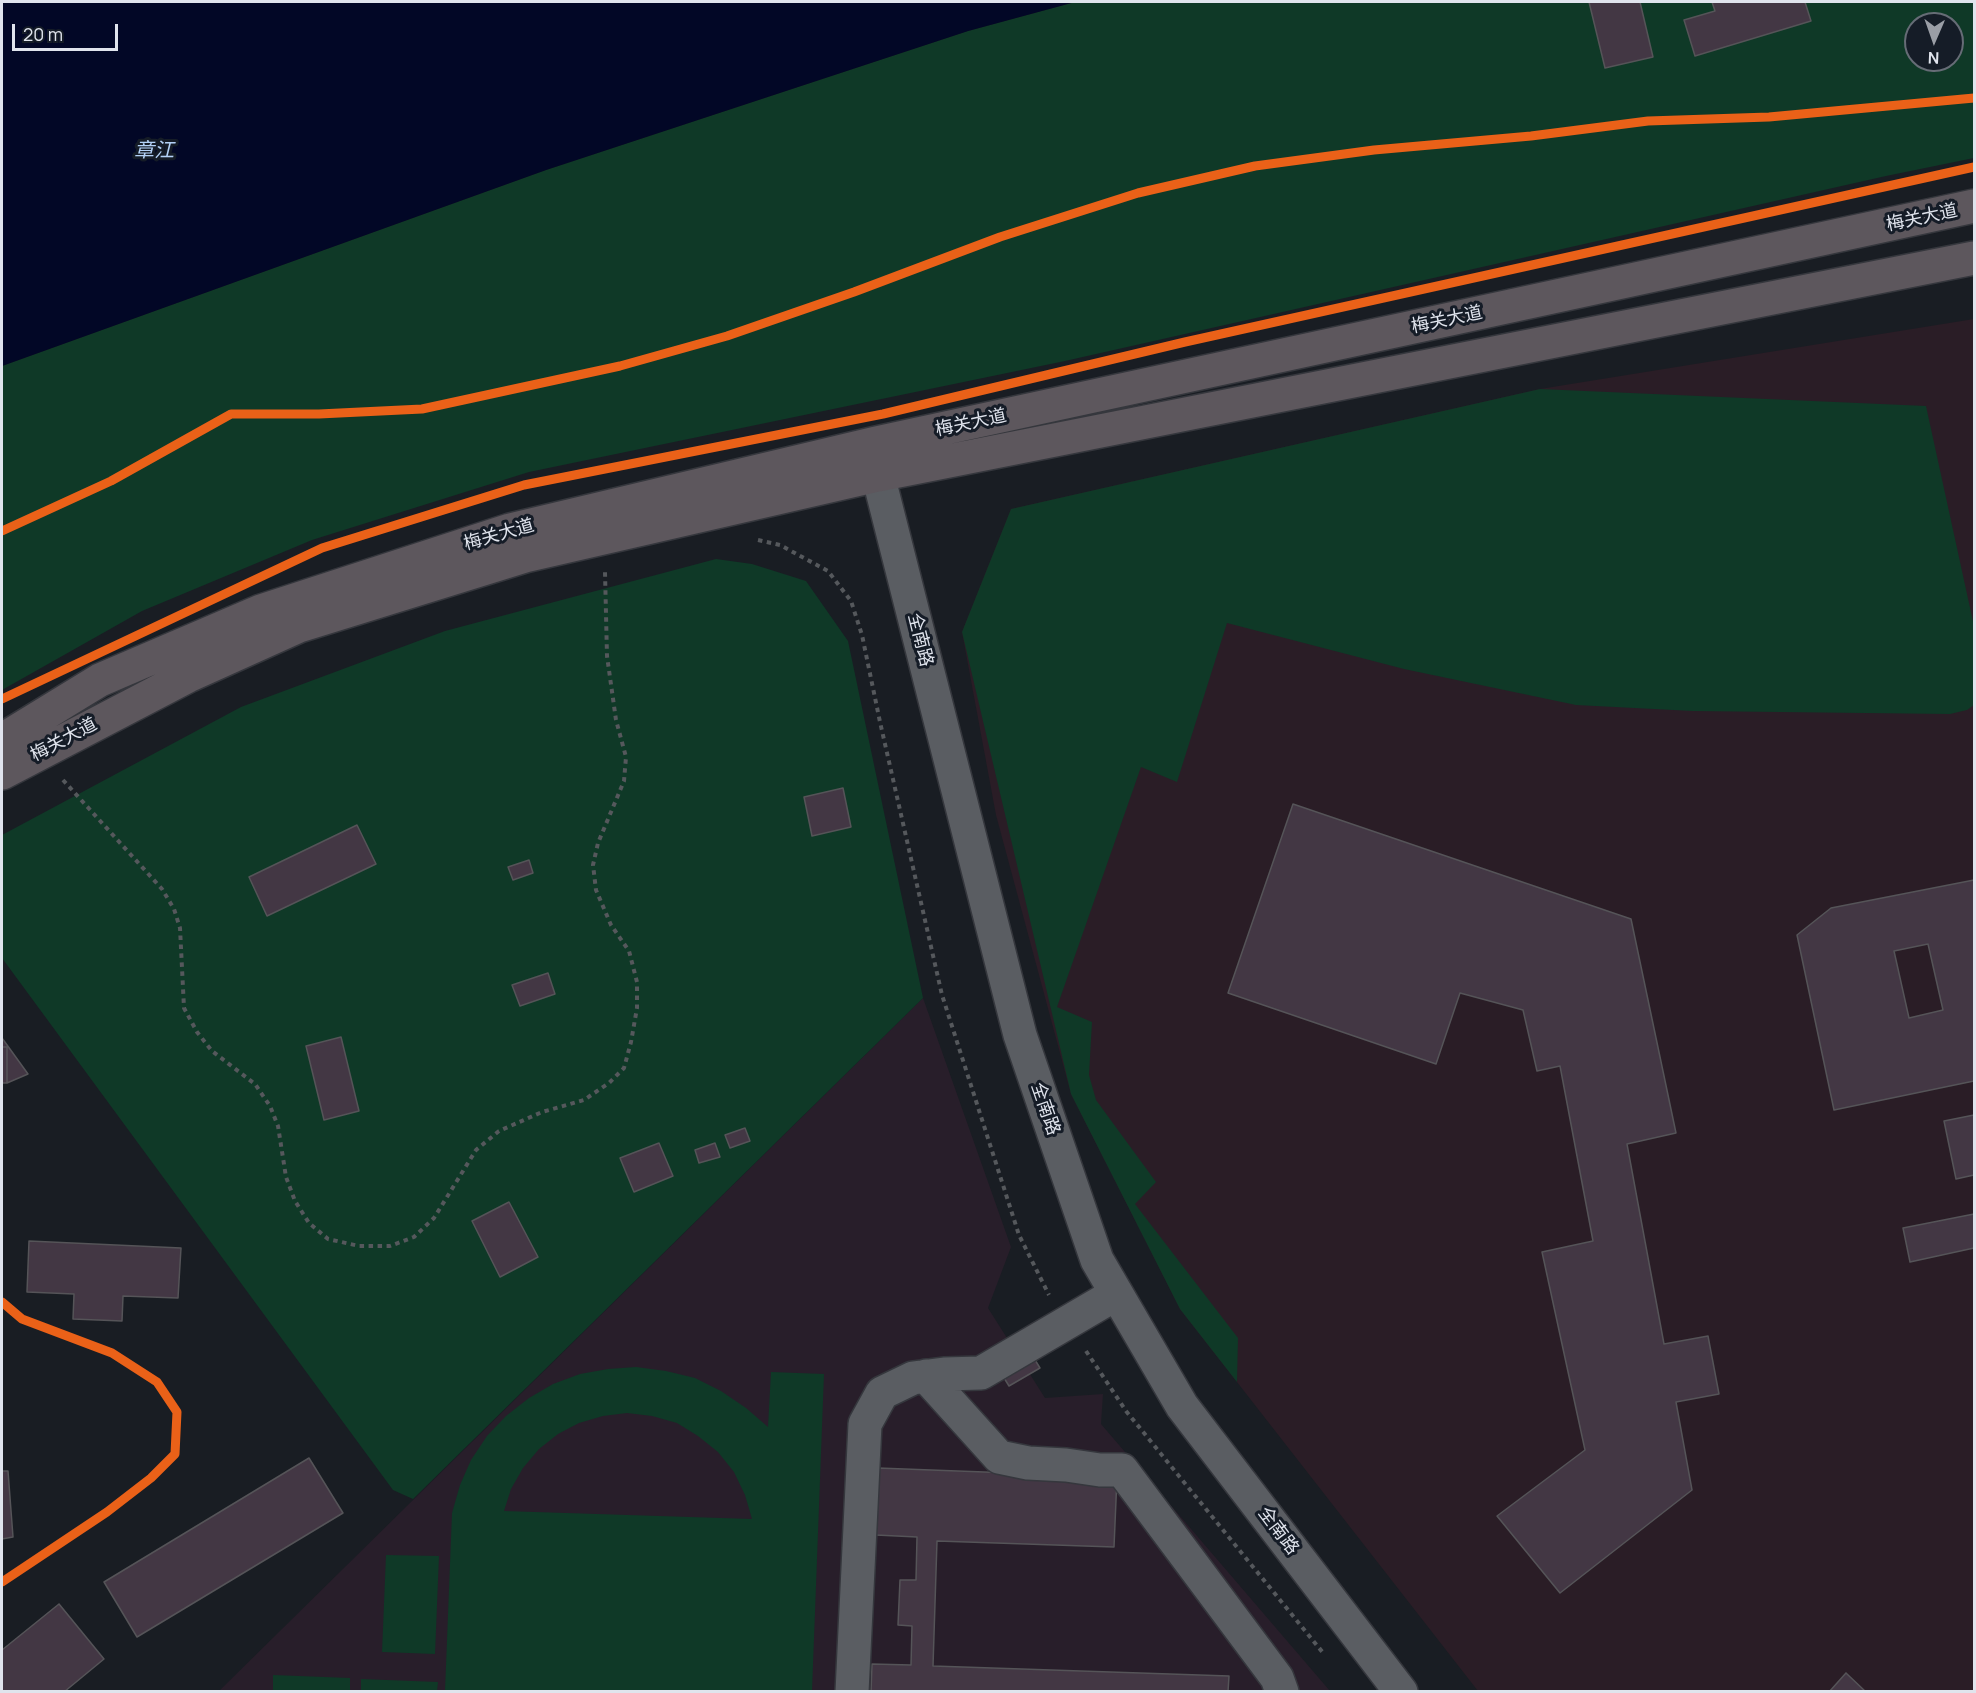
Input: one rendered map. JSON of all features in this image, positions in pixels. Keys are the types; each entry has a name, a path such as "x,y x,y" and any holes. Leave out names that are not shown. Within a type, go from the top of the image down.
{"main road":[{"name":"梅关大道","path":"2,772 178,681 299,626 525,556 877,459 1974,207"},
{"name":"梅关大道","path":"2,740 100,680 261,611 510,530 877,459 1974,258"}],"street":[{"name":"全南路","path":"877,459 1020,1035 1097,1260 1182,1406 1401,1692"},
{"path":"852,1692 865,1424 882,1393 913,1378 981,1374 1116,1294"},
{"path":"926,1376 999,1457 1028,1463 1122,1470 1277,1678 1282,1692"}],"path":[{"path":"752,539 780,545 828,571 851,601 862,635 942,995 1019,1235 1055,1307 1126,1411 1326,1655"},
{"path":"71,772 61,778 162,889 174,909 180,928 184,1008 197,1032 212,1051 255,1084 270,1106 278,1126 286,1177 295,1201 309,1223 328,1239 359,1246 390,1246 414,1237 434,1218 476,1150 499,1131 542,1112 584,1100 609,1083 624,1068 637,1008 637,982 628,951 611,925 596,890 593,865 598,843 624,781 626,756 616,720 607,656 604,571 616,568"}],"shaded area":[{"path":"1974,319 1974,1691 1478,1691 1180,1309 1071,1094 996,815 962,632 1011,509 1540,389"},
{"path":"923,998 1011,1247 988,1308 1045,1398 1103,1394 1101,1424 1330,1691 218,1692"}],"green space":[{"path":"1075,2 1974,2 1974,158 1065,361 529,472 312,540 142,611 2,690 2,366 546,170 968,31"},
{"path":"1540,389 1926,406 1974,626 1974,705 1967,710 1950,714 1693,711 1576,705 1404,669 1227,623 1177,782 1141,767 1057,1007 1092,1022 1089,1075 1096,1100 1156,1182 1135,1204 1238,1338 1237,1382 1180,1309 1071,1094 962,632 1011,509"},
{"path":"716,559 752,564 806,581 848,641 923,998 413,1499 393,1490 2,958 2,835 241,707 445,631"},
{"path":"636,1367 695,1378 721,1391 768,1427 771,1372 824,1374 812,1691 445,1691 452,1513 460,1485 471,1460 487,1436 506,1416 529,1398 553,1384 580,1374","holes":["627,1413 652,1416 677,1423 718,1452 734,1472 745,1495 752,1519 504,1511 511,1489 523,1468 539,1449 558,1434 579,1423 603,1416"]},
{"path":"386,1555 439,1556 435,1654 382,1652"},
{"path":"273,1675 350,1678 350,1691 273,1691"},
{"path":"361,1679 438,1682 437,1691 361,1691"}],"water":[{"name":"章江","path":"2,2 1075,2 968,31 546,170 2,366"}],"building":[{"path":"1589,2 1640,2 1653,57 1605,68"},
{"path":"1712,2 1805,2 1811,21 1695,56 1684,20 1715,11"},
{"path":"843,788 851,827 812,836 804,797"},
{"path":"1293,804 1631,919 1676,1133 1627,1144 1664,1344 1708,1336 1719,1394 1676,1402 1692,1490 1560,1593 1497,1516 1585,1450 1542,1252 1593,1241 1560,1066 1537,1071 1523,1010 1460,993 1436,1064 1228,993"},
{"path":"357,825 376,864 267,916 249,877"},
{"path":"529,860 533,873 513,880 508,867"},
{"path":"1974,880 1974,1081 1834,1110 1797,935 1831,908","holes":["1928,944 1943,1010 1909,1018 1894,951"]},
{"path":"548,973 555,994 520,1006 512,985"},
{"path":"341,1037 359,1111 324,1120 306,1046"},
{"path":"2,1038 28,1074 7,1083 7,1047 2,1047"},
{"path":"2,1047 7,1047 7,1083 2,1083"},
{"path":"1974,1115 1974,1175 1956,1179 1944,1121"},
{"path":"745,1128 750,1141 730,1148 725,1135"},
{"path":"659,1143 673,1176 634,1192 620,1158"},
{"path":"715,1143 720,1157 699,1163 695,1150"},
{"path":"509,1202 538,1257 500,1277 472,1221"},
{"path":"1974,1214 1974,1248 1910,1262 1903,1228"},
{"path":"29,1241 181,1248 178,1298 123,1296 122,1321 73,1319 74,1294 27,1292"},
{"path":"1029,1350 1040,1368 1009,1386 998,1368"},
{"path":"309,1458 343,1513 137,1637 104,1582"},
{"path":"878,1468 1117,1477 1114,1547 937,1541 933,1666 1229,1676 1228,1692 871,1692 872,1664 911,1665 912,1626 898,1625 900,1580 916,1580 917,1537 876,1535"},
{"path":"2,1471 8,1471 13,1537 2,1539"},
{"path":"59,1604 104,1659 64,1692 2,1692 2,1650"},
{"path":"1846,1673 1866,1692 1829,1692"}],"cycle path":[{"path":"2,531 111,481 231,414 319,414 422,409 620,366 727,336 854,292 1000,237 1138,193 1255,166 1374,150 1531,136 1648,121 1769,117 1974,98"},
{"path":"2,699 322,548 524,485 883,414 1185,342 1974,167"},
{"path":"2,1302 22,1319 112,1353 157,1382 177,1412 175,1454 151,1478 107,1512 2,1582"}]}
